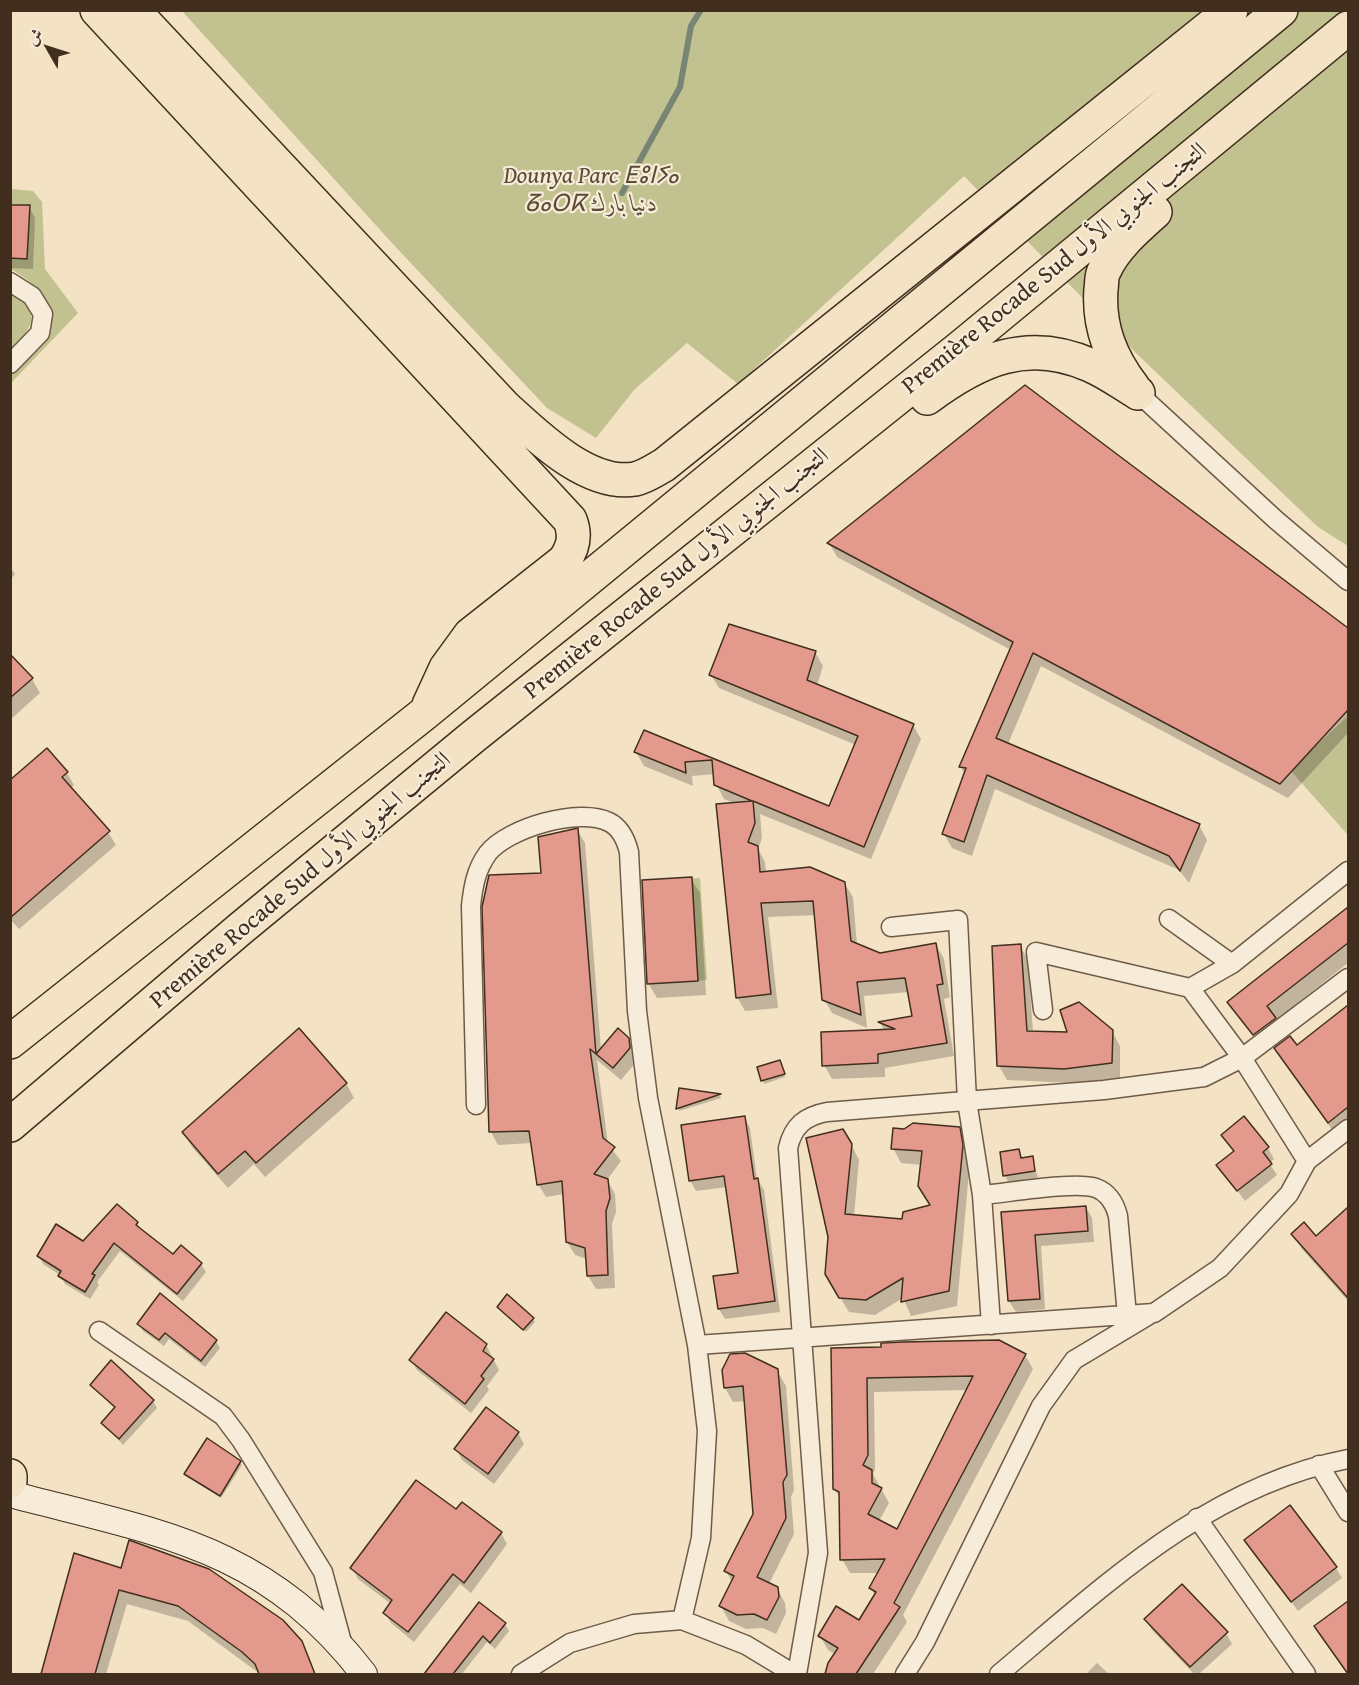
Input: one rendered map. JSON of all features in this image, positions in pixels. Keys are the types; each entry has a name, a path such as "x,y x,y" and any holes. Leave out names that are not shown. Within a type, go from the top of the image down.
{"highway":[{"path":"97,10 338,250 505,407 546,443 594,474 614,480 637,479 664,465 1231,10"},
{"path":"133,10 564,513 573,528 573,546 564,561 470,635 447,668 425,713"},
{"name":"Première Rocade Sud التجنب الجنوبي الأول","path":"10,1042 425,713 1281,10"},
{"name":"Première Rocade Sud التجنب الجنوبي الأول","path":"10,1125 240,929 961,347 1348,28"},
{"path":"1138,393 1118,367 1106,343 1100,307 1103,273 1118,249 1139,226 1348,42"},
{"path":"571,661 949,382 993,358 1023,353 1058,355 1091,365 1138,393"},
{"path":"10,1150 73,1073"},
{"path":"10,1476 10,1481"}],"main road":[{"path":"10,1494 172,1536 213,1551 245,1567 281,1591 315,1619 364,1674"}],"street":[{"path":"10,282 32,296 44,314 40,333 10,364"},
{"path":"1138,393 1276,520 1348,581"},
{"path":"476,1105 471,917 473,887 478,869 501,840 516,830 534,824 570,819 592,818 609,822 623,835 629,852 637,1011 648,1098 697,1345 706,1443 701,1538 682,1620"},
{"path":"1190,988 1232,964 1348,871"},
{"path":"1169,919 1232,964"},
{"path":"891,927 958,920 967,1101 982,1195 991,1325"},
{"path":"1043,1010 1036,952 1190,988 1242,1058 1307,1161"},
{"path":"521,1674 570,1643 634,1624 682,1620 746,1645 795,1674 818,1553 804,1337 788,1148 796,1127 805,1119 827,1112 1104,1090 1204,1077 1242,1058 1348,978"},
{"path":"905,1674 926,1642 1041,1406 1074,1360 1154,1313 1220,1268 1289,1194 1307,1161 1348,1129"},
{"path":"982,1195 1088,1186 1105,1193 1116,1208 1118,1216 1127,1315"},
{"path":"697,1345 1154,1313"},
{"path":"99,1331 223,1416 241,1440 323,1572 343,1648"},
{"path":"999,1674 1120,1572 1197,1518 1263,1483 1319,1465 1348,1459"},
{"path":"1319,1465 1348,1512"},
{"path":"1197,1518 1306,1674"}],"green space":[{"name":"Dounya Parc ⴹⵓⵏⵢⴰ ⵒⴰⵔⴽ دنيا بارك","path":"182,11 1348,11 1348,546 1318,527 1137,354 964,176 738,384 687,343 634,390 596,438 547,408 392,243"},
{"path":"11,189 33,191 42,202 45,269 78,313 11,383 11,376 35,353 46,337 50,314 43,296 37,289 11,269"},
{"path":"11,291 27,306 31,313 31,320 25,334 11,350"},
{"path":"1348,716 1348,835 1290,770"},
{"path":"700,878 707,980 655,984 648,881"}],"building":[{"path":"10,205 30,205 27,259 10,258"},
{"path":"1025,385 1348,628 1348,710 1280,784 1033,653 996,738 1200,824 1180,871 1169,856 987,775 964,842 942,834 966,768 959,767 1013,642 827,543"},
{"path":"729,624 816,651 807,680 914,724 864,847 753,801 755,823 748,842 758,846 760,872 810,867 845,882 851,941 880,953 936,943 943,984 937,985 947,1043 878,1054 878,1063 822,1066 821,1032 895,1029 878,1022 912,1016 905,978 857,982 861,1015 822,1000 813,901 761,903 771,994 736,998 716,804 752,801 714,785 712,760 685,762 686,773 634,752 644,730 829,806 858,736 709,675"},
{"path":"10,654 33,678 10,698"},
{"path":"47,748 68,772 62,777 110,831 10,918 10,780"},
{"path":"578,828 596,1054 590,1049 603,1138 615,1147 594,1174 608,1179 610,1198 606,1211 608,1275 587,1276 585,1248 566,1242 562,1181 537,1185 529,1131 489,1132 482,907 489,875 541,873 538,837"},
{"path":"692,877 698,981 647,984 642,880"},
{"path":"1348,907 1348,943 1267,1006 1276,1018 1253,1035 1227,1002"},
{"path":"1021,944 1027,1031 1067,1032 1060,1010 1079,1002 1113,1030 1112,1063 1064,1069 997,1066 992,946"},
{"path":"1348,1005 1348,1107 1328,1123 1274,1048 1290,1036 1297,1045"},
{"path":"299,1028 347,1083 256,1163 245,1151 218,1174 182,1132"},
{"path":"618,1028 629,1038 630,1048 613,1068 596,1054"},
{"path":"780,1060 785,1074 761,1081 757,1067"},
{"path":"679,1088 721,1094 676,1109"},
{"path":"745,1116 754,1179 758,1178 775,1301 718,1309 713,1276 738,1273 724,1176 689,1181 681,1125"},
{"path":"1244,1116 1269,1147 1263,1152 1272,1164 1237,1191 1216,1165 1234,1151 1221,1135"},
{"path":"913,1123 960,1127 963,1145 949,1291 901,1302 903,1278 866,1300 839,1298 825,1274 828,1237 806,1138 843,1129 852,1144 845,1214 902,1219 903,1212 930,1205 918,1186 922,1151 891,1149 893,1128 904,1129"},
{"path":"1019,1149 1021,1158 1033,1156 1035,1171 1003,1176 1000,1152"},
{"path":"117,1204 138,1222 136,1225 173,1254 181,1245 202,1263 177,1294 114,1243 92,1274 95,1275 85,1292 58,1276 61,1271 37,1256 56,1224 83,1241"},
{"path":"1086,1206 1088,1231 1035,1235 1040,1299 1008,1301 1001,1212"},
{"path":"1348,1207 1348,1298 1291,1234 1304,1222 1316,1236"},
{"path":"160,1293 217,1340 201,1361 165,1333 159,1340 137,1324"},
{"path":"507,1294 534,1318 523,1330 497,1307"},
{"path":"446,1312 487,1344 483,1351 494,1359 481,1376 484,1379 465,1404 409,1360"},
{"path":"999,1340 1026,1354 894,1603 900,1607 856,1674 825,1674 828,1663 838,1648 818,1636 836,1606 859,1620 876,1592 869,1588 885,1559 840,1560 839,1492 833,1489 831,1348 881,1347 881,1343","holes":["973,1376 897,1529 868,1514 882,1488 872,1483 872,1470 863,1465 868,1455 867,1378"]},
{"path":"745,1353 778,1369 787,1475 783,1482 786,1518 757,1577 778,1587 779,1597 767,1620 754,1614 737,1615 719,1606 734,1576 724,1571 753,1514 743,1386 724,1388 722,1370 730,1354"},
{"path":"111,1360 154,1400 119,1439 101,1423 115,1407 90,1385"},
{"path":"486,1407 519,1432 488,1474 454,1449"},
{"path":"207,1438 241,1461 220,1496 184,1474"},
{"path":"416,1480 456,1509 462,1502 502,1532 464,1583 453,1574 408,1632 383,1613 392,1600 350,1568"},
{"path":"1290,1505 1337,1567 1291,1602 1244,1540"},
{"path":"129,1540 209,1569 283,1620 302,1641 315,1674 259,1674 255,1664 242,1652 178,1606 119,1590 95,1674 41,1674 74,1553 121,1568"},
{"path":"1182,1584 1228,1632 1190,1667 1144,1619"},
{"path":"1348,1601 1348,1674 1314,1626"},
{"path":"479,1602 506,1623 490,1643 483,1636 453,1674 424,1674"}],"waterway":[{"path":"622,193 680,87 691,26 701,10"}]}
